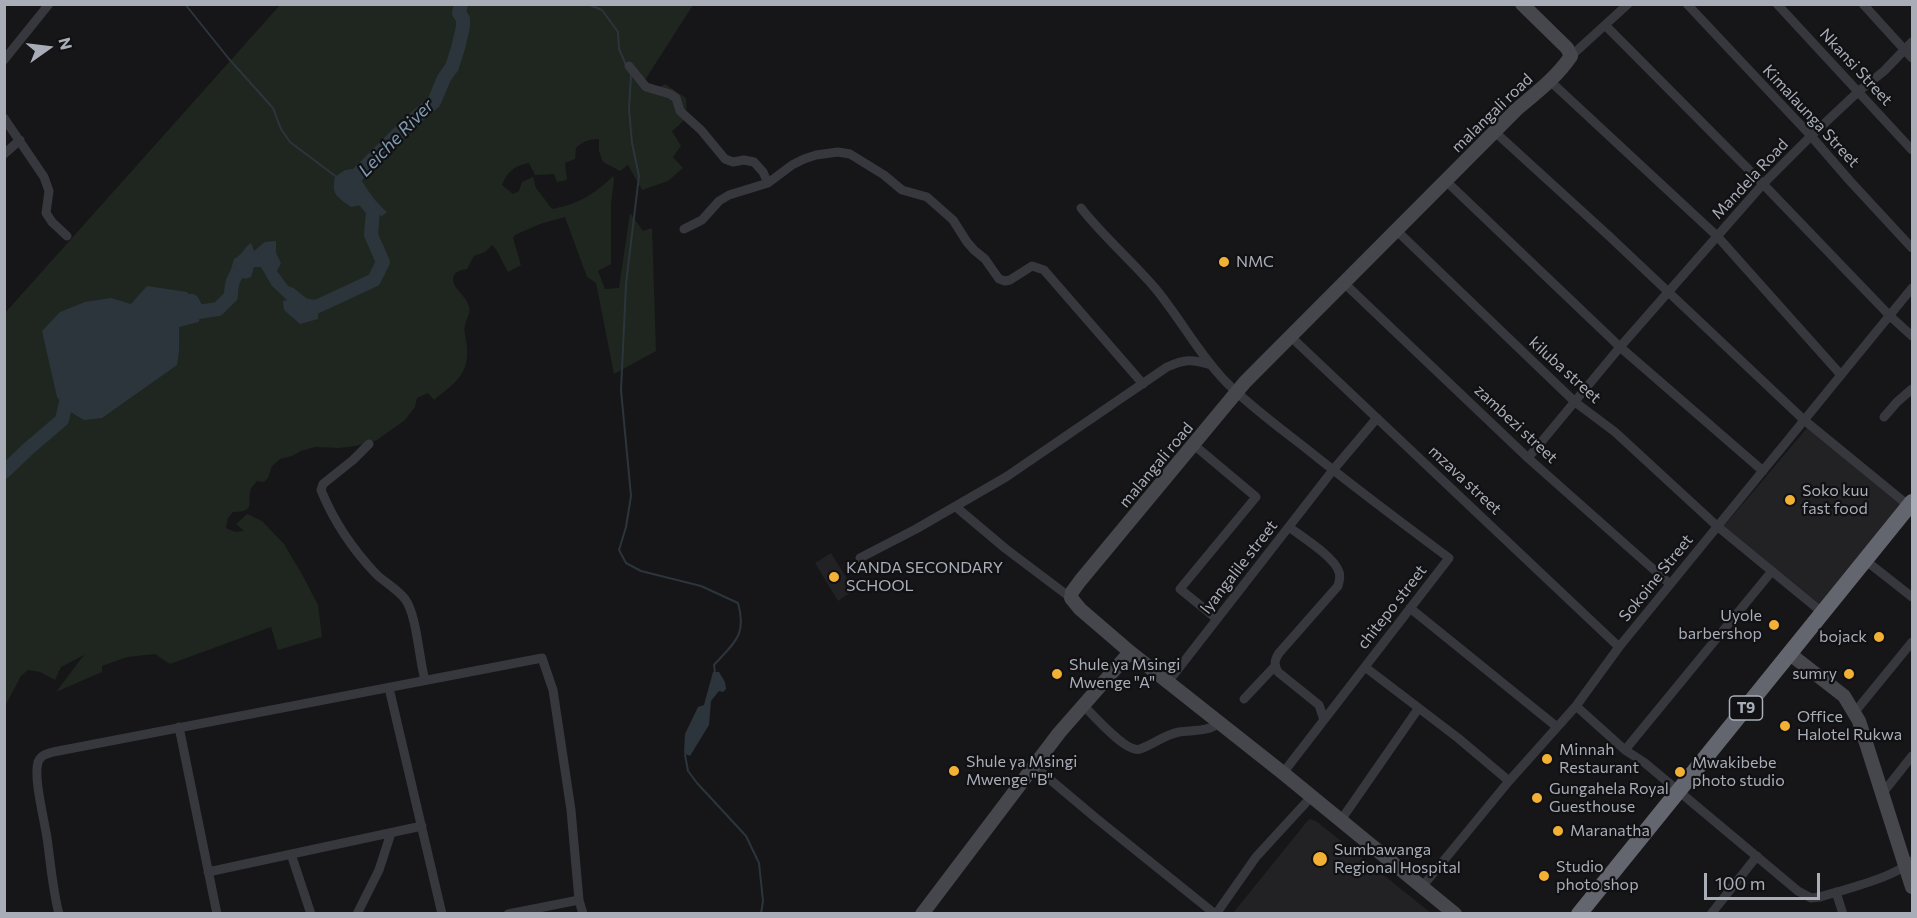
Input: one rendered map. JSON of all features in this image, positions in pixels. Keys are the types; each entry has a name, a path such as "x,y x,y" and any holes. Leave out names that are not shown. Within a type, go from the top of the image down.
{"highway":[{"name":"T9","path":"1579,914 1677,790 1911,504"}],"street":[{"path":"4,60 49,4"},
{"path":"1522,4 1553,33 1571,56 1628,4"},
{"name":"Kimalaunga Street","path":"1687,4 1912,248"},
{"name":"Nkansi Street","path":"1777,4 1912,150"},
{"path":"1863,4 1912,58"},
{"path":"1605,25 1912,336"},
{"name":"Mandela Road","path":"1620,347 1763,184 1912,42"},
{"name":"malangali road","path":"1071,598 1080,580 1238,392 1290,336 1396,230 1550,81 1571,56"},
{"path":"629,66 646,87 676,98 680,111 696,124 725,159 733,162 744,160 754,162 763,172 768,183"},
{"path":"1550,81 1717,236 1841,375"},
{"path":"4,118 44,177 49,191 46,213 67,236"},
{"path":"1495,132 1804,420 1911,504"},
{"path":"4,154 20,140"},
{"path":"684,229 702,220 719,201 729,195 768,183 792,165 816,155 850,154 884,175 902,190 922,195 933,202 953,220 967,242 985,259 999,279 1010,280 1032,266 1044,270 1143,384"},
{"path":"1446,181 1620,347 1763,471"},
{"name":"chitepo street","path":"1081,207 1097,228 1124,253 1156,289 1211,365 1238,392 1333,470 1452,560 1410,608 1283,772"},
{"name":"kiluba street","path":"1396,230 1575,402 1615,432 1717,526 1823,613"},
{"name":"zambezi street","path":"1344,283 1528,458 1670,585"},
{"name":"Sokoine Street","path":"1422,887 1509,781 1576,706 1619,647 1912,288"},
{"name":"mzava street","path":"1290,336 1619,647"},
{"path":"1528,458 1620,347"},
{"path":"860,558 956,507 1043,453 1167,367 1183,360 1211,365"},
{"path":"1884,417 1912,389"},
{"name":"lyangalile street","path":"1168,682 1333,470 1377,418"},
{"path":"369,444 323,484 321,490 334,519 364,561 380,578 405,598 414,621 425,680"},
{"path":"1194,445 1256,497 1180,589 1217,619"},
{"path":"956,507 1006,549 1071,598 1080,609 1130,652 1283,772 1455,914"},
{"path":"1289,527 1339,568 1338,586 1274,661 1278,672 1319,705 1324,720"},
{"path":"1865,560 1912,597"},
{"path":"1625,750 1772,571"},
{"path":"1410,608 1557,727"},
{"path":"1854,712 1912,642"},
{"path":"922,914 1059,733 1130,652"},
{"path":"1790,654 1844,696 1859,721 1882,794 1909,864 1912,887"},
{"path":"59,914 39,785 37,768 40,757 53,752 179,727 542,658 553,690 571,810 579,900 583,914"},
{"path":"1244,699 1275,666"},
{"path":"1365,667 1458,738 1509,781"},
{"path":"389,688 442,914"},
{"path":"1083,705 1133,750 1139,750 1166,736 1209,729 1219,723"},
{"path":"1576,706 1625,750 1677,790 1798,891 1811,898 1836,892 1909,864"},
{"path":"1341,820 1418,709"},
{"path":"179,727 217,914"},
{"path":"1882,794 1912,756"},
{"path":"1034,766 1215,914 1256,857 1312,796"},
{"path":"208,872 422,826"},
{"path":"357,914 379,870 391,833"},
{"path":"291,854 311,914"},
{"path":"1711,913 1757,856"},
{"path":"1836,892 1843,914"},
{"path":"508,914 579,900"}],"shaded area":[{"path":"280,5 693,5 645,80 656,89 665,84 686,98 685,117 681,124 672,131 681,146 673,157 683,168 668,181 642,190 628,165 620,171 603,162 599,151 599,139 595,139 576,148 575,159 565,163 567,180 557,182 554,174 535,175 529,163 512,170 502,185 513,194 519,191 522,182 533,177 536,188 552,209 585,198 613,176 611,264 598,271 605,289 619,288 630,213 643,231 652,228 656,351 614,374 596,283 587,277 565,217 540,224 515,235 513,238 521,265 508,272 492,245 485,252 474,256 467,269 458,271 453,279 455,286 468,303 469,314 465,328 467,358 462,373 453,384 434,400 428,393 417,398 415,407 405,420 377,440 339,448 315,447 280,459 272,466 264,482 257,481 252,487 248,508 241,512 233,512 228,518 226,528 235,532 244,531 236,524 247,514 262,521 284,544 318,605 322,637 278,650 271,627 170,664 155,654 127,657 102,666 102,672 56,692 84,655 61,667 55,680 40,672 28,670 21,676 5,706 5,313"},
{"path":"353,169 387,212 382,216 361,205 351,207 335,192 335,177 345,170"},
{"path":"276,241 276,253 281,263 277,271 288,286 314,304 318,319 300,324 284,310 283,301 287,300 272,286 261,267 254,267 251,277 245,279 237,275 228,279 234,259 248,245 251,243 254,251 265,242"},
{"path":"147,286 187,292 201,307 199,322 179,327 177,365 102,418 84,420 69,411 57,397 42,331 60,312 85,302 111,298 131,304"},
{"path":"1807,428 1903,507 1823,607 1724,526"},
{"name":"KANDA SECONDARY SCHOOL","path":"831,553 854,590 838,601 815,563"},
{"path":"713,672 719,672 726,689 723,692 719,691 711,701 709,725 690,756 684,753 685,734 698,707 704,705"},
{"name":"Sumbawanga Regional Hospital","path":"1309,819 1316,821 1431,913 1233,913"}],"waterway":[{"path":"185,4 229,59 273,108 281,129 290,142 338,178"},
{"name":"Leiche River","path":"299,303 316,307 374,280 383,262 371,235 373,211 357,195 352,183 357,175 409,123 434,102 444,78 452,67 458,48 463,27 463,19 459,13 461,4"},
{"path":"587,4 602,10 618,32 619,49 626,65"},
{"path":"631,75 629,109 632,143 639,176 626,284 621,390 631,496 626,527 619,550 626,563 641,571 701,586 738,603 740,631 733,644 714,665 715,673"},
{"name":"Leiche River","path":"190,301 198,312 218,309 231,296 234,278 247,264"},
{"name":"Leiche River","path":"4,472 62,420 69,389"},
{"path":"687,753 685,755 688,771 746,836 759,863 763,901 761,914"}],"place":[{"name":"NMC","path":"1224,262"},
{"name":"Soko kuu fast food","path":"1790,500"},
{"name":"KANDA SECONDARY SCHOOL","path":"834,577"},
{"name":"Uyole barbershop","path":"1774,625"},
{"name":"bojack","path":"1879,637"},
{"name":"Shule ya Msingi Mwenge \"A\"","path":"1057,674"},
{"name":"sumry","path":"1849,674"},
{"name":"Office Halotel Rukwa","path":"1785,726"},
{"name":"Minnah Restaurant","path":"1547,759"},
{"name":"Shule ya Msingi Mwenge \"B\"","path":"954,771"},
{"name":"Mwakibebe photo studio","path":"1680,772"},
{"name":"Gungahela Royal Guesthouse","path":"1537,798"},
{"name":"Maranatha","path":"1558,831"},
{"name":"Sumbawanga Regional Hospital","path":"1320,859"},
{"name":"Studio photo shop","path":"1544,876"}]}
